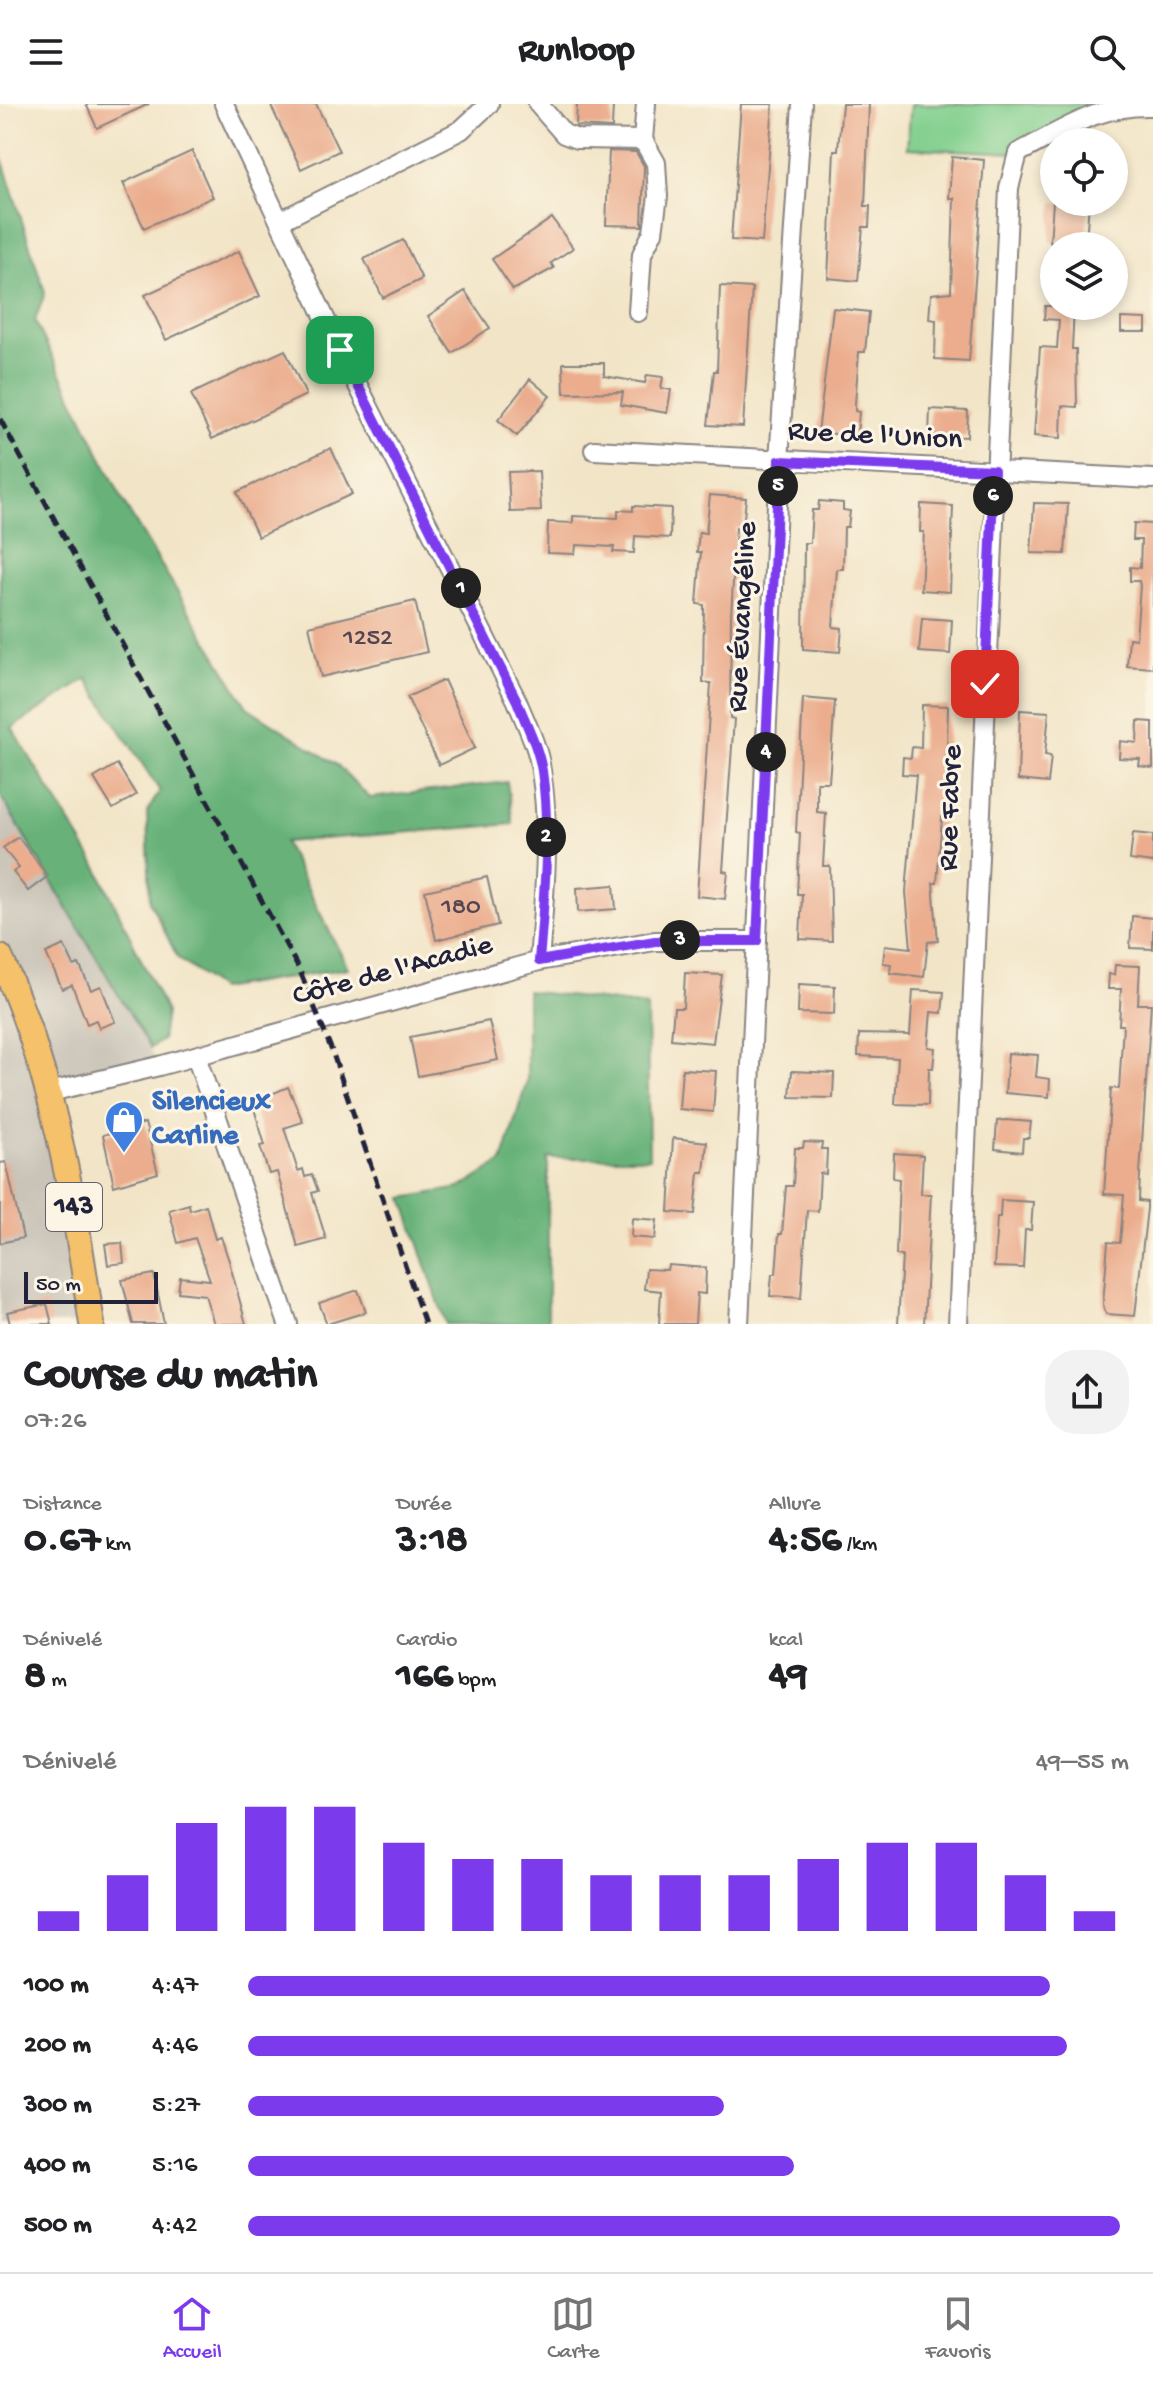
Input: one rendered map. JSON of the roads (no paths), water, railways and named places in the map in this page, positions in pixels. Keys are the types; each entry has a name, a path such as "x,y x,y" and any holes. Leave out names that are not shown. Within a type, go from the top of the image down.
{"main road":[{"name":"143","path":"0,957 29,1024 50,1092 71,1191 92,1324"}],"street":[{"path":"224,104 535,745 541,769 546,857 539,961"},
{"path":"280,221 461,130 489,104"},
{"path":"538,104 564,134 577,139 643,140"},
{"path":"638,312 642,254 653,232 658,196 656,163 643,140 646,104"},
{"name":"Rue Évangéline","path":"739,1324 779,461 802,104"},
{"name":"Rue Fabre","path":"958,1324 1009,188 1018,153 1104,110 1124,105 1153,106"},
{"name":"Rue de l'Union","path":"594,450 1153,479"},
{"name":"Côte de l'Acadie","path":"50,1092 196,1056 539,961 655,941 757,941"},
{"path":"196,1056 288,1324"}],"railway":[{"path":"0,419 300,971 332,1051 425,1324"}],"place":[{"name":"Silencieux Carline","path":"124,1154"}]}
